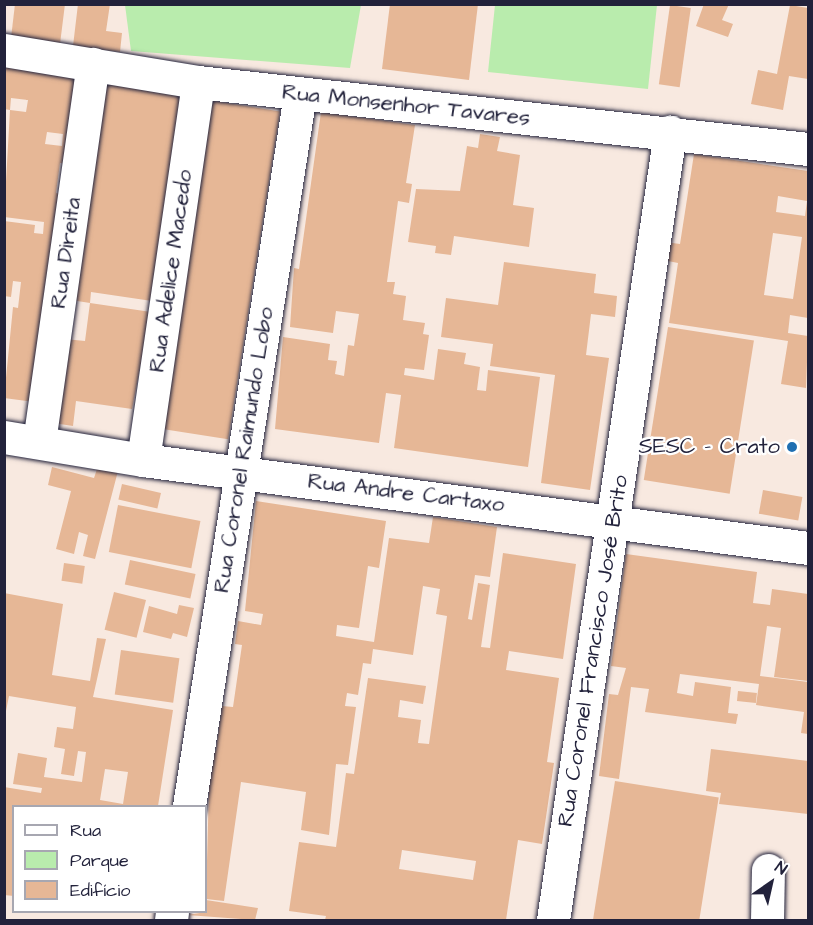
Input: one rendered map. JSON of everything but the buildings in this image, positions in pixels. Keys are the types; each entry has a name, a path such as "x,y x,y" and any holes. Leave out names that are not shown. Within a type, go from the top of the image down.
{"street":[{"name":"Rua Monsenhor Tavares","path":"4,50 198,82 670,132 808,149"},
{"name":"Rua Direita","path":"39,442 93,64"},
{"name":"Rua Adelice Macedo","path":"143,460 198,82"},
{"name":"Rua Coronel Raimundo Lobo","path":"189,805 300,94"},
{"name":"Rua Coronel Francisco José Brito","path":"553,921 670,132"},
{"name":"Rua Andre Cartaxo","path":"4,437 143,460 613,519 808,548"},
{"path":"767,921 768,870"}],"green space":[{"path":"125,4 361,5 350,68 131,51"},
{"path":"495,5 657,5 648,89 488,72"}],"place":[{"name":"SESC - Crato","path":"792,447"}]}
